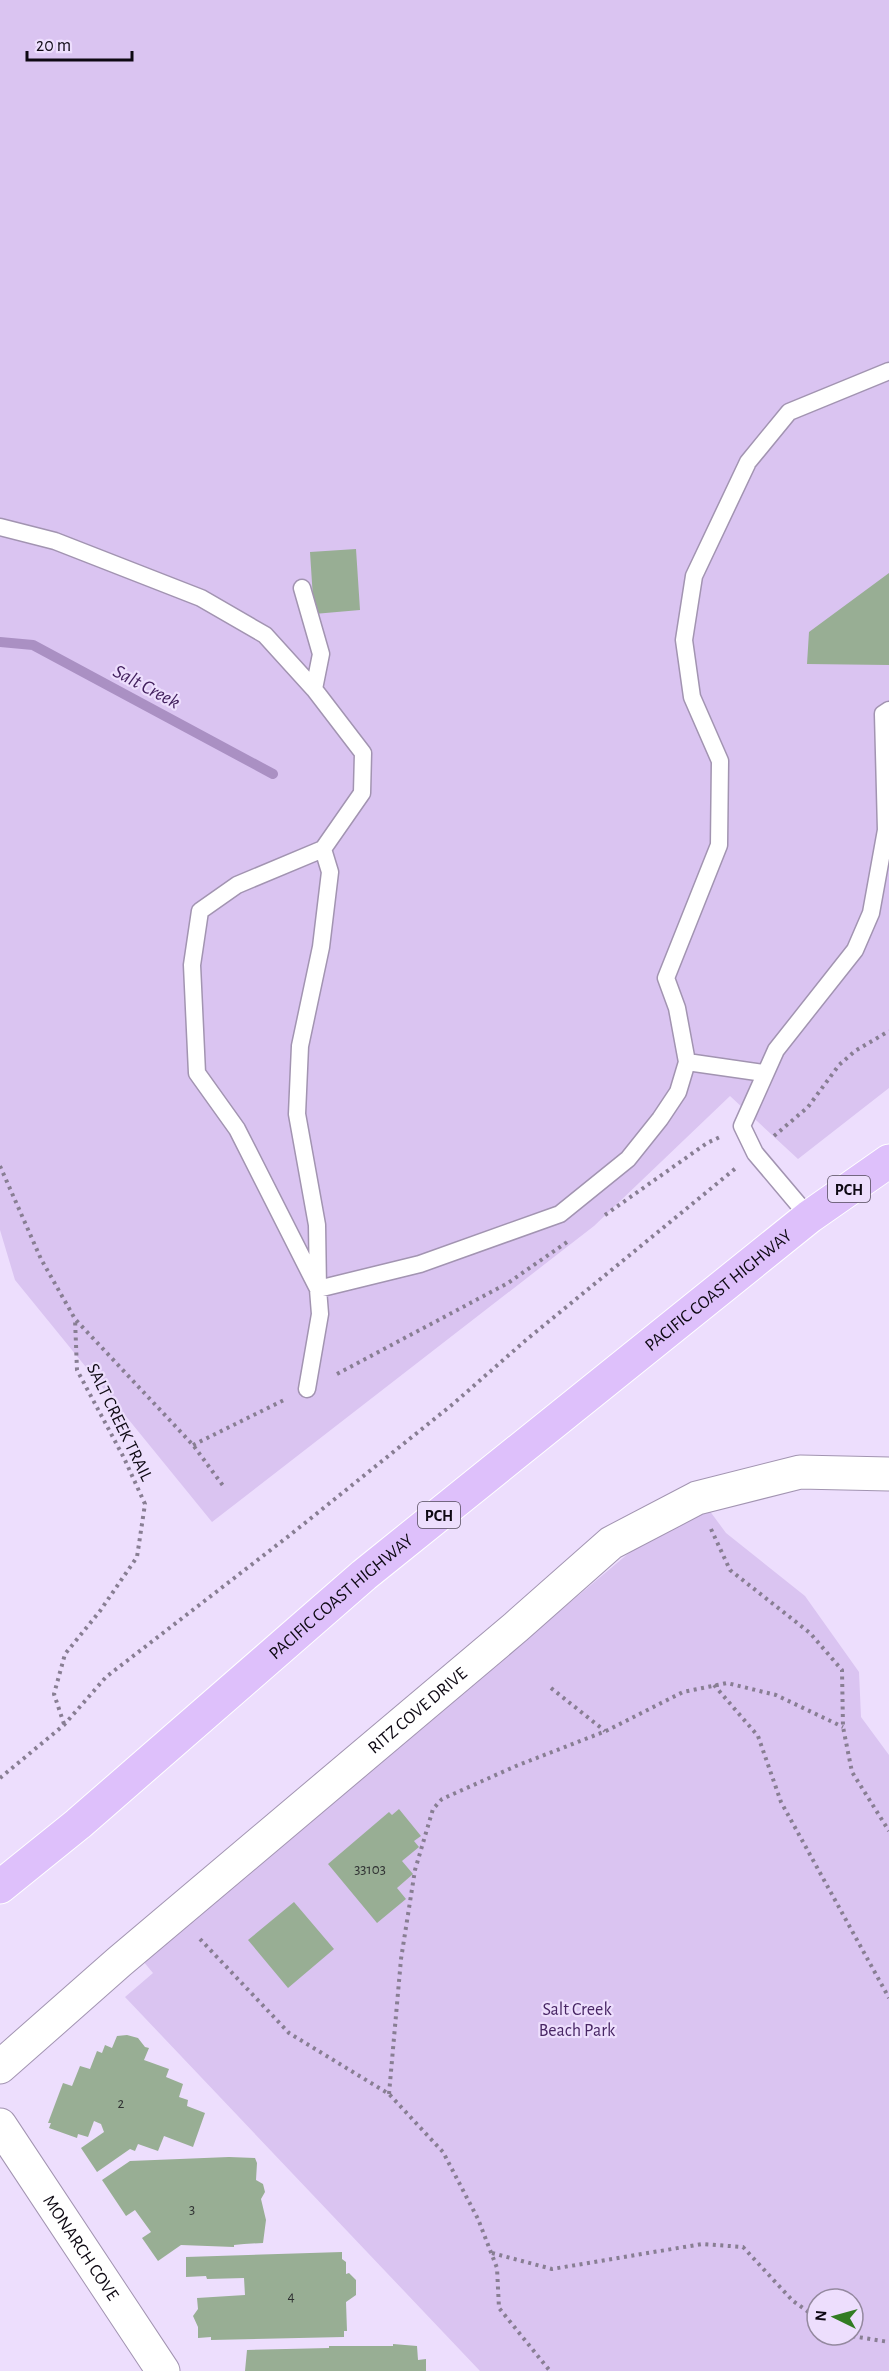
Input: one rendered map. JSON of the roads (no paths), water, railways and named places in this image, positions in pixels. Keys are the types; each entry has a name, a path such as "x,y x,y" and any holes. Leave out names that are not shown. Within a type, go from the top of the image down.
{"highway":[{"name":"PACIFIC COAST HIGHWAY","path":"0,1887 86,1817 364,1575 809,1217 889,1161"}],"street":[{"name":"RITZ COVE DRIVE","path":"0,2067 177,1913 516,1627 610,1543 697,1498 800,1472 889,1474"},
{"name":"MONARCH COVE","path":"0,2125 163,2371"}],"lane":[{"path":"318,1289 420,1264 560,1214 628,1159 678,1092 687,1062 677,1008 666,978 719,845 720,761 692,697 684,640 694,576 748,462 789,412 889,371"},
{"path":"0,527 55,541 201,598 266,635 314,689 363,753 362,793 323,849 237,885 200,910 192,965 197,1072 237,1129 318,1289"},
{"path":"302,588 321,654 314,689"},
{"path":"809,1217 755,1153 742,1126 776,1050 855,950 871,913 888,830 883,714 889,710"},
{"path":"307,1389 320,1314 317,1225 297,1114 300,1046 321,946 330,872 323,849"},
{"path":"687,1062 764,1073"}],"waterway":[{"name":"Salt Creek","path":"0,642 33,645 273,774"}],"park label":[{"name":"Salt Creek Beach Park","path":"577,2019"}]}
